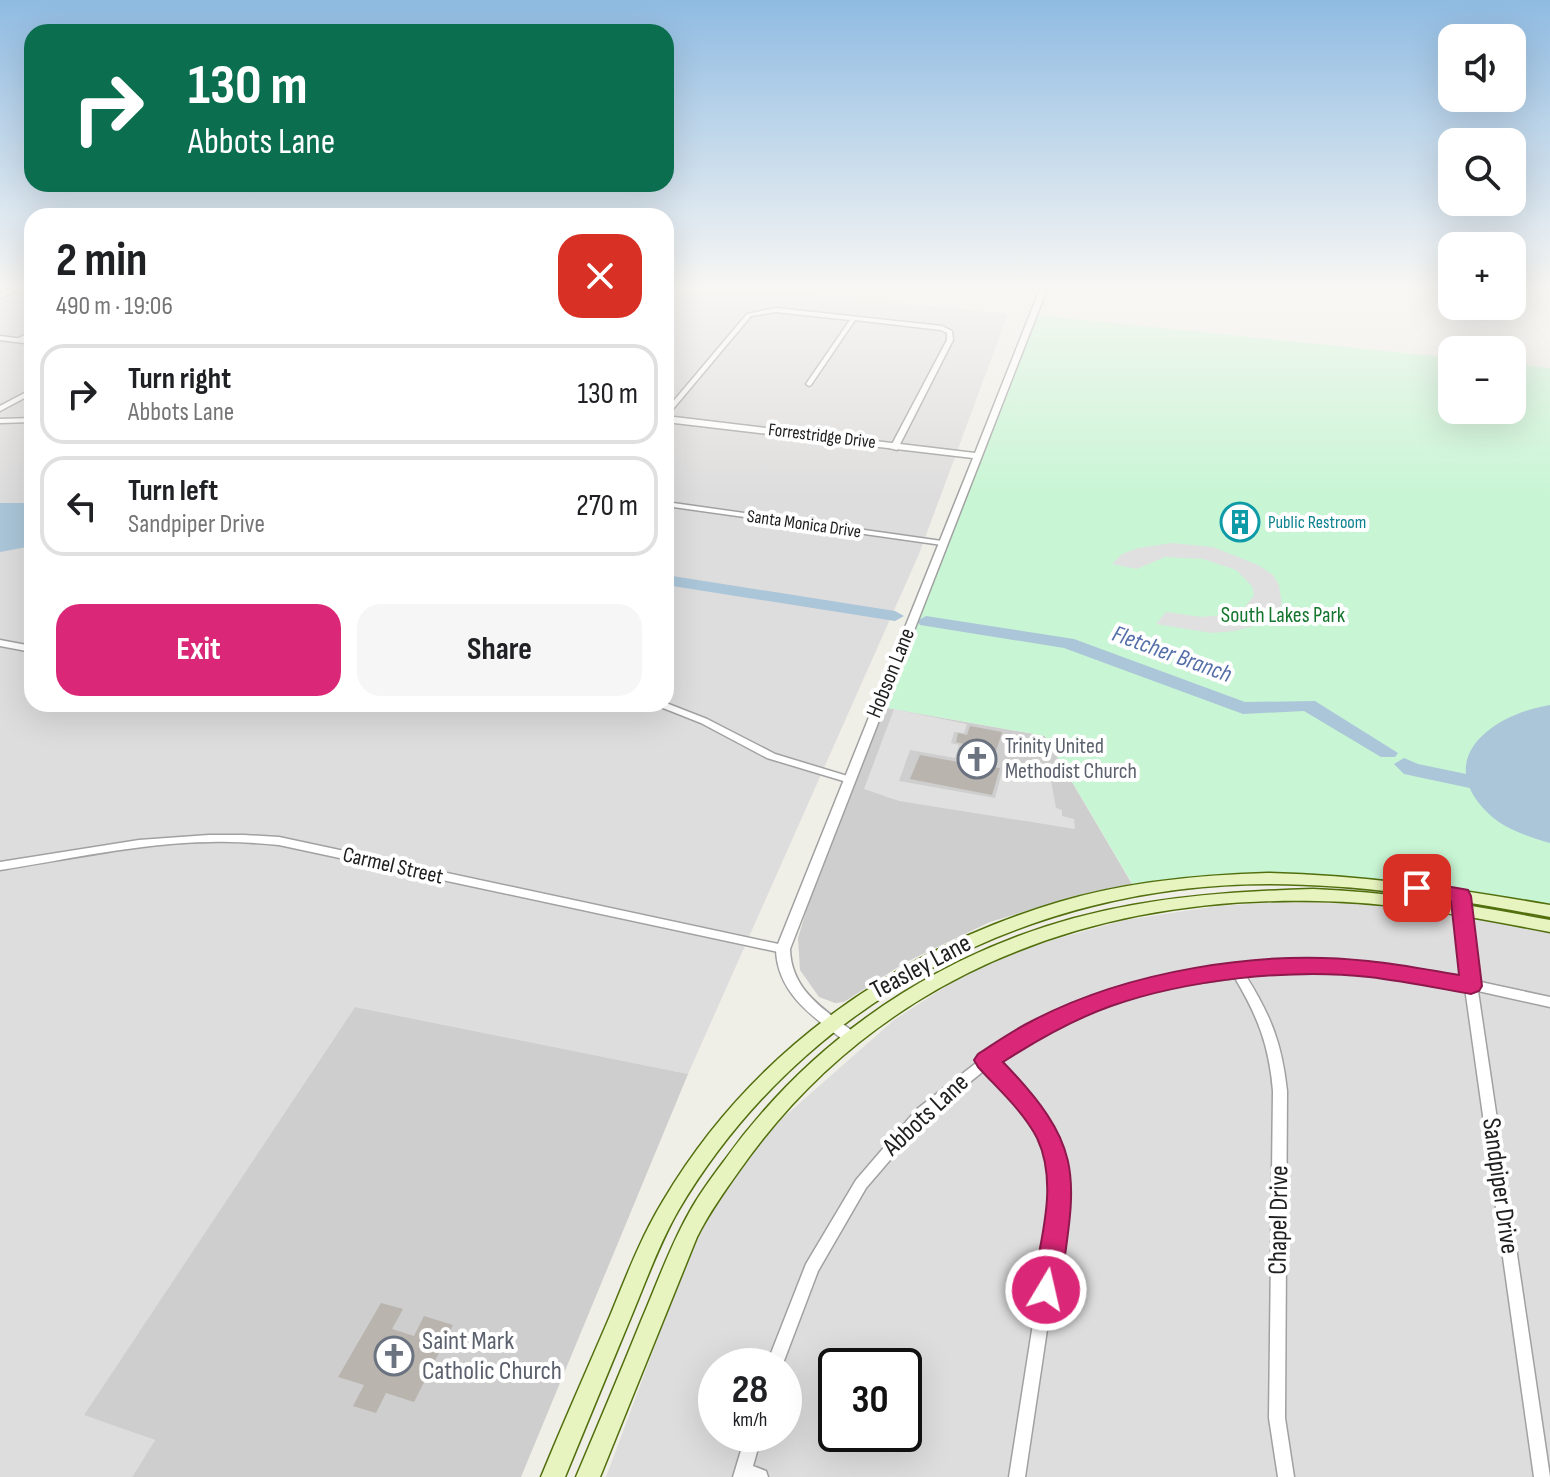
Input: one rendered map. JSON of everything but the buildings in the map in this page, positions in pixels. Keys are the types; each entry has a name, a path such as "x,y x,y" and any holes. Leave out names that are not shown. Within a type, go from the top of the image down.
{"main road":[{"name":"Teasley Lane","path":"553,1477 646,1254 678,1192 719,1134 758,1090 830,1022 880,987 949,948 1031,916 1114,895 1201,882 1363,883 1460,902 1550,926"},
{"name":"Teasley Lane","path":"588,1477 680,1253 704,1204 766,1120 850,1037 904,998 976,958 1034,936 1114,913 1276,895 1460,902 1550,911"}],"street":[{"path":"674,408 715,358"},
{"path":"809,384 827,358"},
{"path":"895,447 939,358"},
{"name":"Hobson Lane","path":"783,949 1017,358"},
{"path":"0,409 24,396"},
{"name":"Forrestridge Drive","path":"674,419 978,457"},
{"path":"0,421 24,420"},
{"name":"Santa Monica Drive","path":"674,505 942,543"},
{"path":"0,643 24,648"},
{"path":"674,709 771,756 850,780"},
{"name":"Carmel Street","path":"0,866 187,838 240,836 279,841 783,949"},
{"name":"Sandpiper Drive","path":"1460,902 1542,1477"},
{"path":"783,949 782,960 786,972 804,999 850,1037"},
{"name":"Abbots Lane","path":"780,1348 808,1271 861,1180 892,1142 939,1096 986,1060 1039,1028 1101,1001 1158,983 1237,971 1295,967 1367,969 1550,1002"},
{"name":"Chapel Drive","path":"1237,971 1262,1013 1277,1051 1280,1091 1277,1418 1286,1477"},
{"path":"986,1060 1025,1100 1049,1136 1059,1171 1060,1196 1017,1477"},
{"path":"748,1475 751,1452"}],"shaded area":[{"path":"0,358 24,358 24,712 674,712 674,358 992,358 919,554 688,1074 355,1007 85,1414 155,1440 132,1477 0,1477"},
{"path":"1172,543 1213,547 1258,565 1273,575 1279,585 1282,605 1264,623 1235,631 1212,633 1156,624 1166,612 1202,617 1233,614 1242,611 1254,595 1252,586 1236,570 1203,559 1165,557 1137,569 1112,564 1122,554 1138,548"},
{"name":"Trinity United Methodist Church","path":"882,707 1045,736 1132,884 1078,895 990,922 906,962 844,1002 835,1003 819,997 800,970 798,938 812,892"},
{"path":"894,709 967,724 964,733 954,732 951,743 959,745 955,758 910,750 899,781 995,798 1002,772 1019,774 1020,769 1045,768 1049,770 1056,808 1062,810 1062,816 1074,819 1075,829 899,801 864,789"},
{"path":"1280,902 1354,904 1441,912 1550,932 1550,1477 606,1477 691,1249 751,1146 894,1020 968,972 1045,942 1125,920 1218,906"},
{"name":"Saint Mark Catholic Church","path":"355,1007 688,1074 521,1477 132,1477 155,1440 84,1415"}],"green space":[{"name":"South Lakes Park","path":"1021,358 1438,358 1438,424 1526,424 1526,365 1550,368 1550,911 1335,881 1230,880 1136,890 1045,736 882,707"}],"water":[{"path":"0,503 24,503 24,548 0,552"},
{"path":"1550,705 1550,843 1518,832 1495,819 1473,794 1466,775 1468,758 1476,742 1490,729 1508,718"}],"waterway":[{"name":"Fletcher Branch","path":"674,581 895,616"},
{"name":"Fletcher Branch","path":"926,621 1068,643 1243,708 1308,705 1388,753"},
{"name":"Fletcher Branch","path":"1404,764 1411,769 1493,786"}],"place":[{"name":"Public Restroom","path":"1240,522"},
{"name":"Trinity United Methodist Church","path":"977,759"},
{"name":"Saint Mark Catholic Church","path":"394,1356"}],"route":[{"path":"1046,1290 1060,1196 1059,1171 1049,1136 1025,1100 986,1060 1039,1028 1101,1001 1158,983 1237,971 1295,967 1367,969 1471,986 1460,909 1461,896 1417,888"}]}
